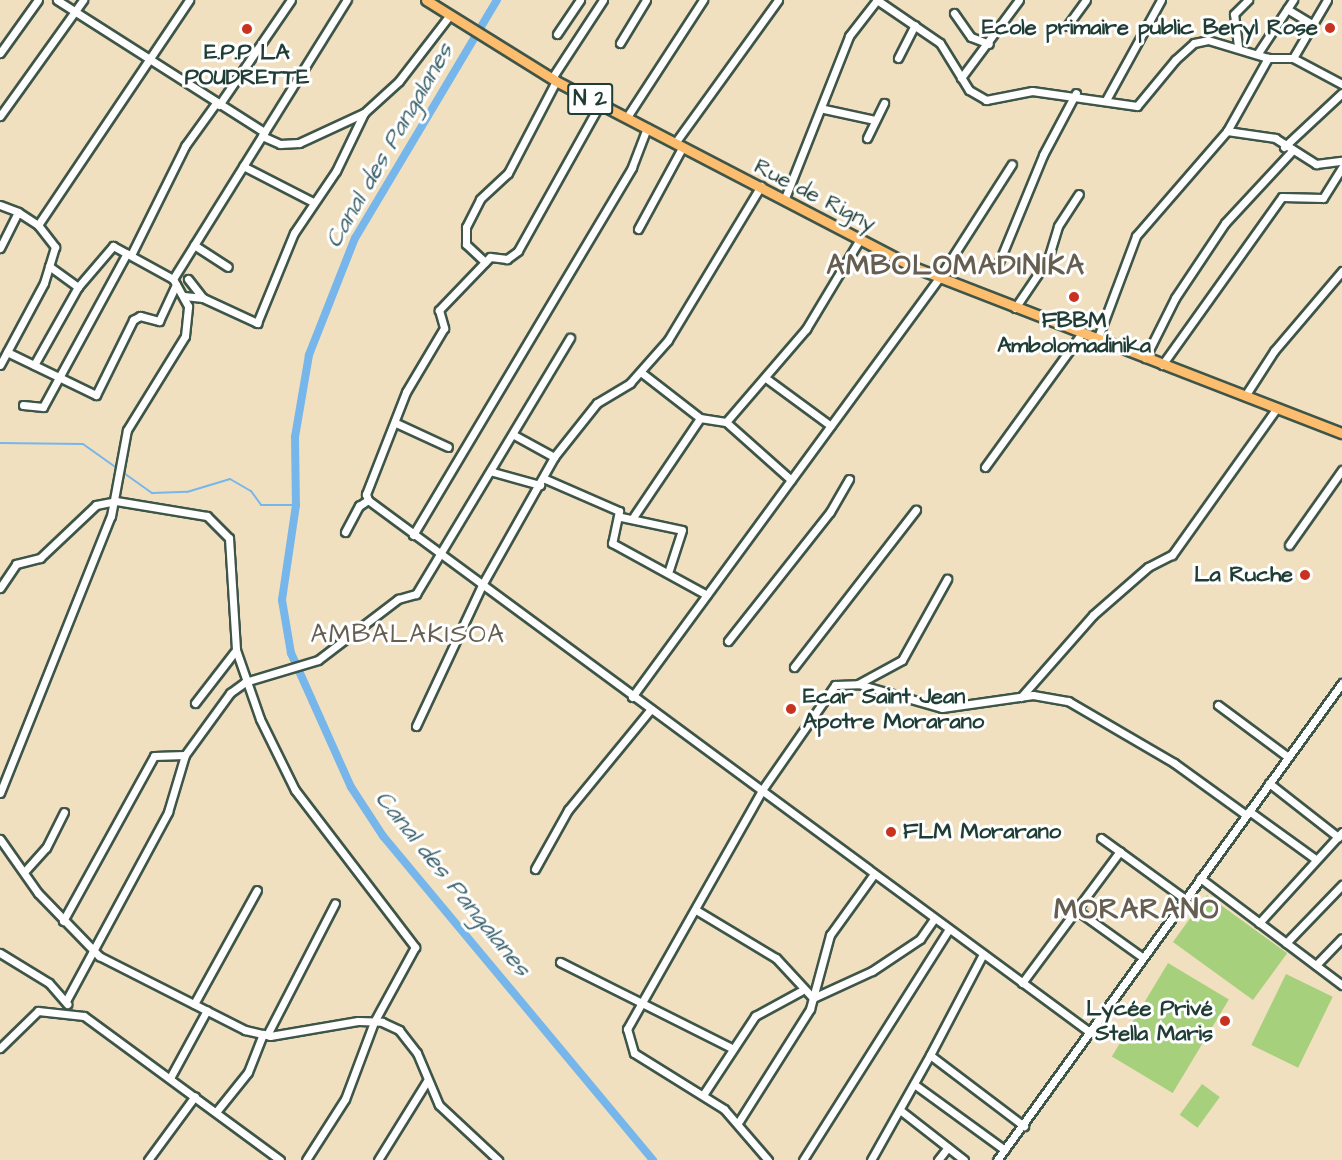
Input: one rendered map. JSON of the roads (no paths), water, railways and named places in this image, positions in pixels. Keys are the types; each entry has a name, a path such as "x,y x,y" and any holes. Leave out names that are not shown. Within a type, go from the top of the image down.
{"main road":[{"name":"N 2","path":"426,0 554,79 679,146"},
{"name":"Rue de Rigny","path":"679,146 939,278 1342,433"}],"street":[{"path":"0,53 38,0"},
{"path":"57,0 148,62 280,144 299,143 364,113 399,81 452,18 461,11"},
{"path":"0,116 83,0"},
{"path":"38,225 189,0"},
{"path":"23,405 42,409 129,254 185,146 218,104 291,0"},
{"path":"7,352 58,378 99,393 133,320 140,316 159,321 194,245 347,0"},
{"path":"557,34 580,0"},
{"path":"485,262 466,244 466,227 480,199 508,173 554,79 603,0"},
{"path":"620,43 646,0"},
{"path":"627,117 702,0"},
{"path":"638,229 679,146 778,0"},
{"path":"785,198 824,109 849,36 877,0 940,43 969,90 986,100 1032,91 1076,93 1137,106 1194,43 1238,46 1268,58 1293,58 1342,84"},
{"path":"961,78 989,44 1019,0"},
{"path":"1066,26 1086,0"},
{"path":"1106,100 1161,0"},
{"path":"1238,46 1234,14 1248,0"},
{"path":"1258,53 1293,0"},
{"path":"1293,58 1327,0"},
{"path":"1287,9 1312,24"},
{"path":"954,14 971,36 989,44"},
{"path":"898,58 915,25"},
{"path":"1098,340 1136,236 1227,131 1268,58"},
{"path":"999,262 1076,93"},
{"path":"1284,147 1335,102 1342,93"},
{"path":"1335,102 1342,107"},
{"path":"867,138 884,103"},
{"path":"600,104 518,251 507,259 494,255 439,310 444,328 406,392 396,423 366,494 368,500 1090,1033"},
{"path":"824,109 876,120"},
{"path":"184,296 203,298 257,323 279,262 313,202 336,171 364,113"},
{"path":"413,535 632,167 647,128"},
{"path":"1227,131 1262,134 1316,164 1342,161"},
{"path":"1145,358 1175,298 1225,223 1291,152"},
{"path":"632,697 939,278 1012,164"},
{"path":"243,166 313,202"},
{"path":"1162,365 1282,197 1323,198 1342,168"},
{"path":"416,726 482,585 555,457 597,403 607,401 642,373 706,284 761,186"},
{"path":"1015,308 1048,259 1058,226 1079,194"},
{"path":"0,205 18,212 38,225 55,248 49,266 0,365"},
{"path":"0,248 18,212"},
{"path":"726,422 767,379 806,329 860,239"},
{"path":"194,245 228,267"},
{"path":"0,794 116,501 117,467 127,430 185,336 190,321 184,296 175,282 129,254 110,246 78,287 34,365"},
{"path":"49,266 78,287"},
{"path":"1245,396 1274,351 1342,271"},
{"path":"188,279 203,298"},
{"path":"985,467 1082,333"},
{"path":"66,1001 91,949 168,812 185,755 230,693 245,682 277,675 318,660 398,599 416,594 444,554 570,338"},
{"path":"642,373 700,418 726,422 791,480"},
{"path":"767,379 831,426"},
{"path":"1021,697 1099,610 1148,567 1172,555 1277,408"},
{"path":"634,516 700,418"},
{"path":"396,423 448,447"},
{"path":"514,435 555,457"},
{"path":"1289,545 1342,470"},
{"path":"493,471 542,482 619,511 621,517 612,543 669,570 706,595"},
{"path":"728,642 830,512 849,479"},
{"path":"345,532 358,506 368,500"},
{"path":"0,588 16,564 40,558 86,511 116,501 207,516 220,525 231,546 230,610 236,650 245,682 295,790 415,948 374,1022 345,1099 306,1160"},
{"path":"794,667 916,510"},
{"path":"621,517 634,516 682,530 669,570"},
{"path":"768,1160 738,1123 703,1095 634,1053 627,1029 762,790 833,687 858,684 902,660 947,579"},
{"path":"195,703 236,650"},
{"path":"997,1160 1024,1126 1142,957 1288,757 1339,693 1342,683"},
{"path":"858,684 942,708 1021,697 1068,701 1248,813 1314,858"},
{"path":"1218,705 1288,757"},
{"path":"535,870 568,810 650,710"},
{"path":"63,921 150,761 160,754 185,755"},
{"path":"1259,923 1314,858 1340,834 1269,783"},
{"path":"25,871 46,848 64,812"},
{"path":"1101,838 1185,899"},
{"path":"0,839 63,921 91,949 194,1004 265,1035 374,1022 399,1030 417,1053 439,1105 498,1160"},
{"path":"1022,983 1120,851"},
{"path":"738,1123 813,999 830,935 874,874"},
{"path":"1200,878 1342,985"},
{"path":"1286,943 1342,885"},
{"path":"194,1004 257,890"},
{"path":"216,1112 248,1072 265,1035 335,903"},
{"path":"1076,909 1142,957"},
{"path":"696,910 776,958 801,991 813,999"},
{"path":"813,999 872,971 920,939 934,919"},
{"path":"803,1160 949,929"},
{"path":"1316,965 1342,938"},
{"path":"0,953 50,983 66,1001 70,1012"},
{"path":"871,1160 983,954"},
{"path":"560,962 640,1004 705,1030 730,1047"},
{"path":"703,1095 730,1047 755,1016 801,991"},
{"path":"170,1078 207,1010"},
{"path":"1,1046 38,1011 70,1012 84,1016 280,1160"},
{"path":"930,1055 1024,1126"},
{"path":"378,1160 428,1081"},
{"path":"914,1084 1005,1150"},
{"path":"148,1160 195,1096"},
{"path":"900,1110 964,1160"},
{"path":"938,1160 948,1147"}],"waterway":[{"name":"Canal des Pangalanes","path":"497,0 355,238 309,355 295,437 296,505 282,600 291,653 351,787 383,836 653,1160"},
{"path":"0,443 83,444 152,493 187,492 230,479 251,491 261,505 296,505"}],"place":[{"name":"Ecole primaire public Beryl Rose","path":"1330,28"},
{"name":"E.P.P LA POUDRETTE","path":"247,29"},
{"name":"FBBM Ambolomadinika","path":"1074,297"},
{"name":"La Ruche","path":"1305,575"},
{"name":"Ecar Saint Jean Apotre Morarano","path":"791,709"},
{"name":"FLM Morarano","path":"891,832"},
{"name":"Lycée Privé Stella Maris","path":"1225,1021"}],"district":[{"name":"AMBOLOMADINIKA","path":"956,266"},
{"name":"AMBALAKISOA","path":"408,635"},
{"name":"MORARANO","path":"1137,910"}]}
